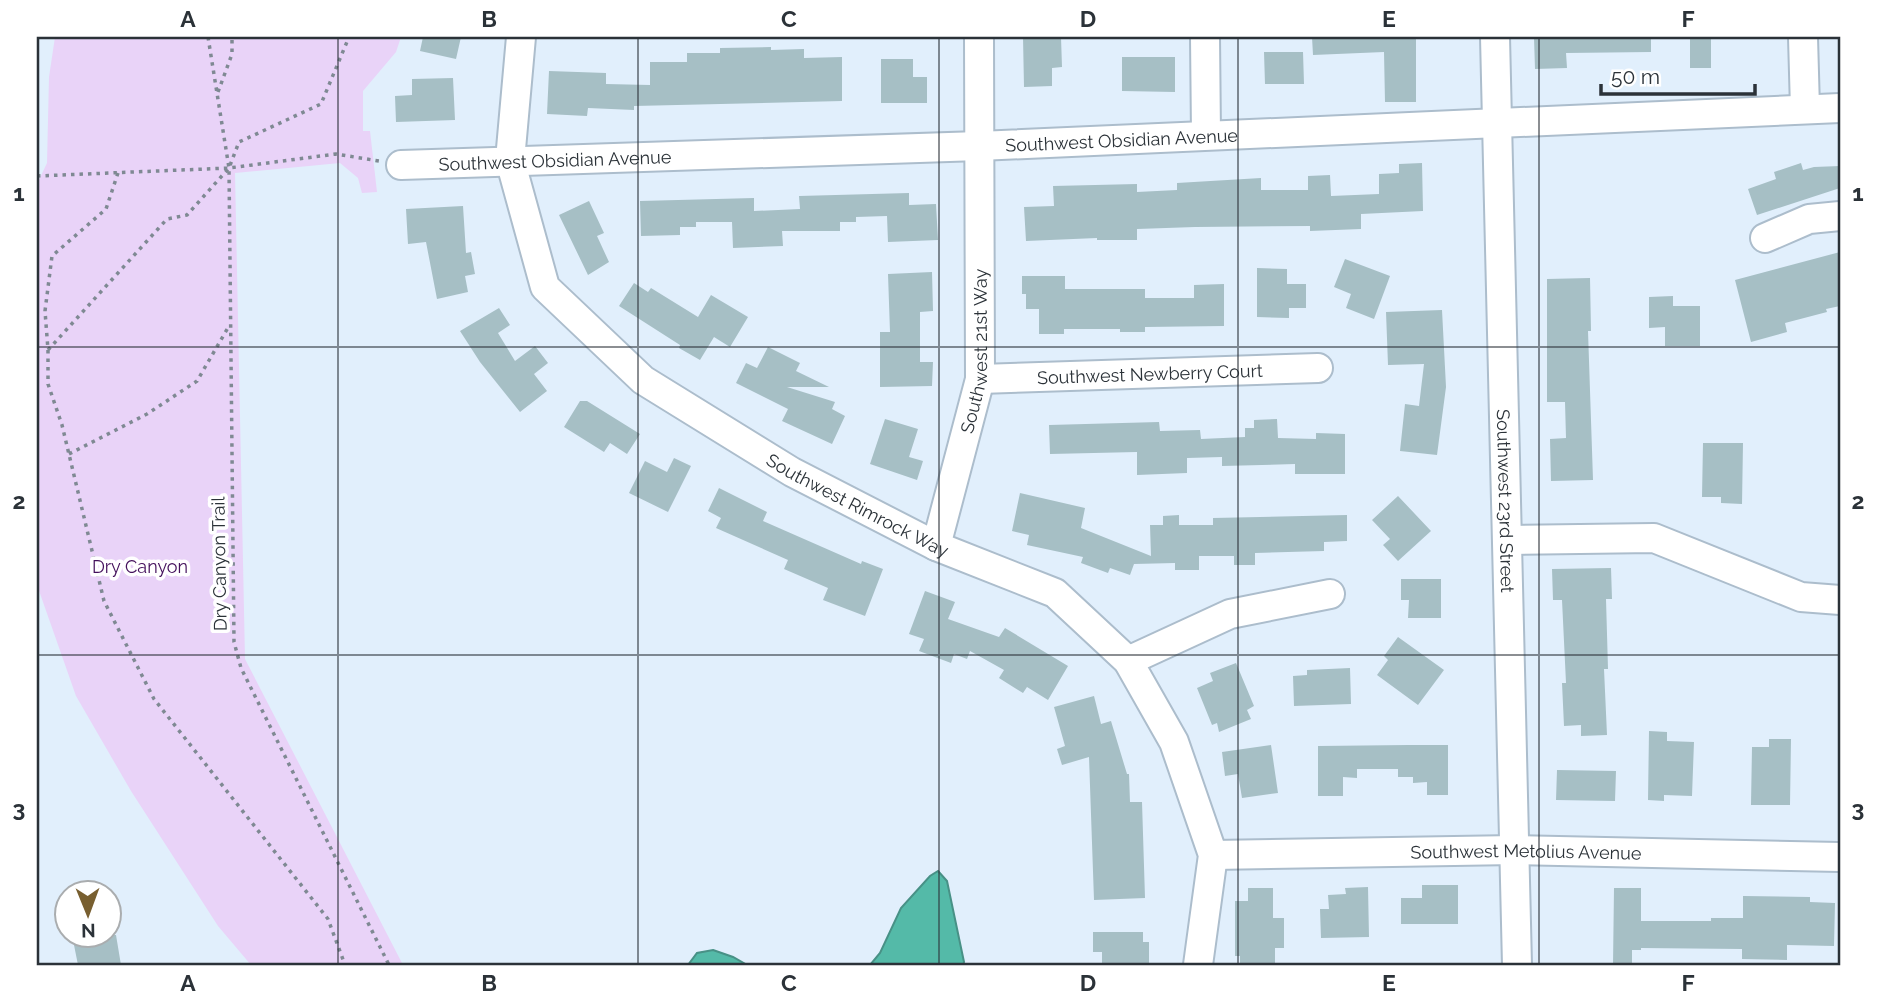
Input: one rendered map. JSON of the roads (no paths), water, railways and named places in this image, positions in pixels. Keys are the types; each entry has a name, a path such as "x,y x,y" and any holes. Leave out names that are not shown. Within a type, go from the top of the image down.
{"street":[{"name":"Southwest Rimrock Way","path":"521,37 510,160 545,287 643,380 792,472 936,546 1055,593 1128,661 1174,742 1213,855 1198,965"},
{"name":"Southwest 21st Way","path":"936,546 980,379 979,37"},
{"path":"1205,37 1206,135"},
{"name":"Southwest 23rd Street","path":"1495,37 1517,965"},
{"path":"1803,37 1805,109"},
{"name":"Southwest Obsidian Avenue","path":"401,165 979,149 1206,135 1840,108"},
{"path":"1765,238 1809,219 1840,216"},
{"name":"Southwest Newberry Court","path":"980,379 1318,368"},
{"path":"1509,540 1654,538 1801,597 1840,600"},
{"path":"1128,661 1230,614 1330,594"},
{"name":"Southwest Metolius Avenue","path":"1213,855 1515,850 1840,857"}],"park label":[{"name":"Dry Canyon","path":"140,566"}]}
